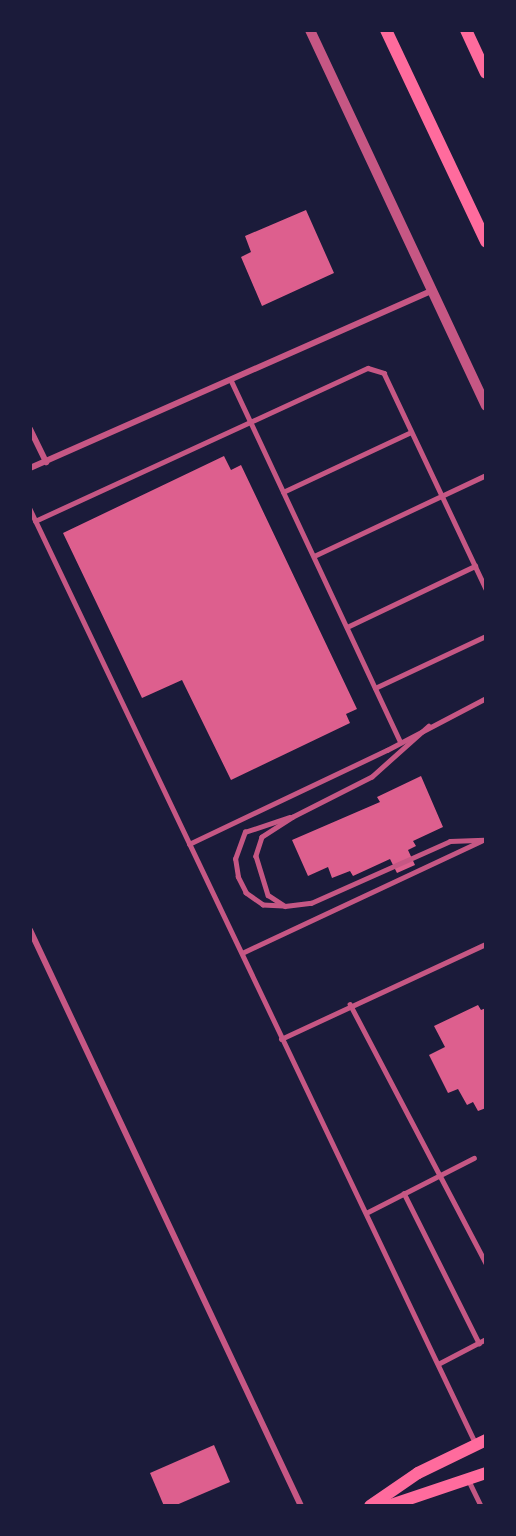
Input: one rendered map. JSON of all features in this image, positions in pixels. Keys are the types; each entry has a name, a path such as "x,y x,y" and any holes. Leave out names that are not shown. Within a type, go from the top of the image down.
{"main road":[{"path":"386,30 486,242"},
{"path":"466,30 486,73"},
{"path":"370,1506 418,1473 481,1443"},
{"path":"388,1506 486,1473"}],"street":[{"path":"310,30 486,406"},
{"path":"30,468 432,291"},
{"path":"30,429 46,462"},
{"path":"30,930 301,1506"}],"lane":[{"path":"35,521 368,368 384,372 486,589"},
{"path":"231,380 400,740"},
{"path":"283,492 411,432"},
{"path":"314,556 486,475"},
{"path":"30,509 281,1039 438,1364 481,1443"},
{"path":"347,627 475,566"},
{"path":"375,688 486,636"},
{"path":"189,844 387,750 400,740 486,698"},
{"path":"285,906 268,895 256,856 262,837 293,817 372,777 429,726"},
{"path":"293,817 245,832 235,859 238,878 246,893 262,905 285,906 311,903 450,841 485,839"},
{"path":"242,953 485,839"},
{"path":"281,1039 350,1004 486,944"},
{"path":"350,1004 486,1263"},
{"path":"366,1213 474,1158"},
{"path":"405,1192 479,1343"},
{"path":"438,1364 486,1340"},
{"path":"469,1480 481,1506"}],"building":[{"path":"306,210 334,273 262,306 241,257 251,252 245,236"},
{"path":"224,456 231,470 241,465 357,709 346,714 350,723 231,780 182,680 142,698 63,533"},
{"path":"421,776 443,827 413,841 416,846 408,850 415,865 397,873 390,859 353,876 350,871 332,878 328,867 308,876 292,840 380,802 377,797"},
{"path":"478,1005 481,1010 486,1008 486,1108 478,1111 473,1102 467,1105 458,1089 448,1093 429,1055 445,1047 434,1026"},
{"path":"214,1445 230,1482 174,1506 164,1506 150,1473"}]}
